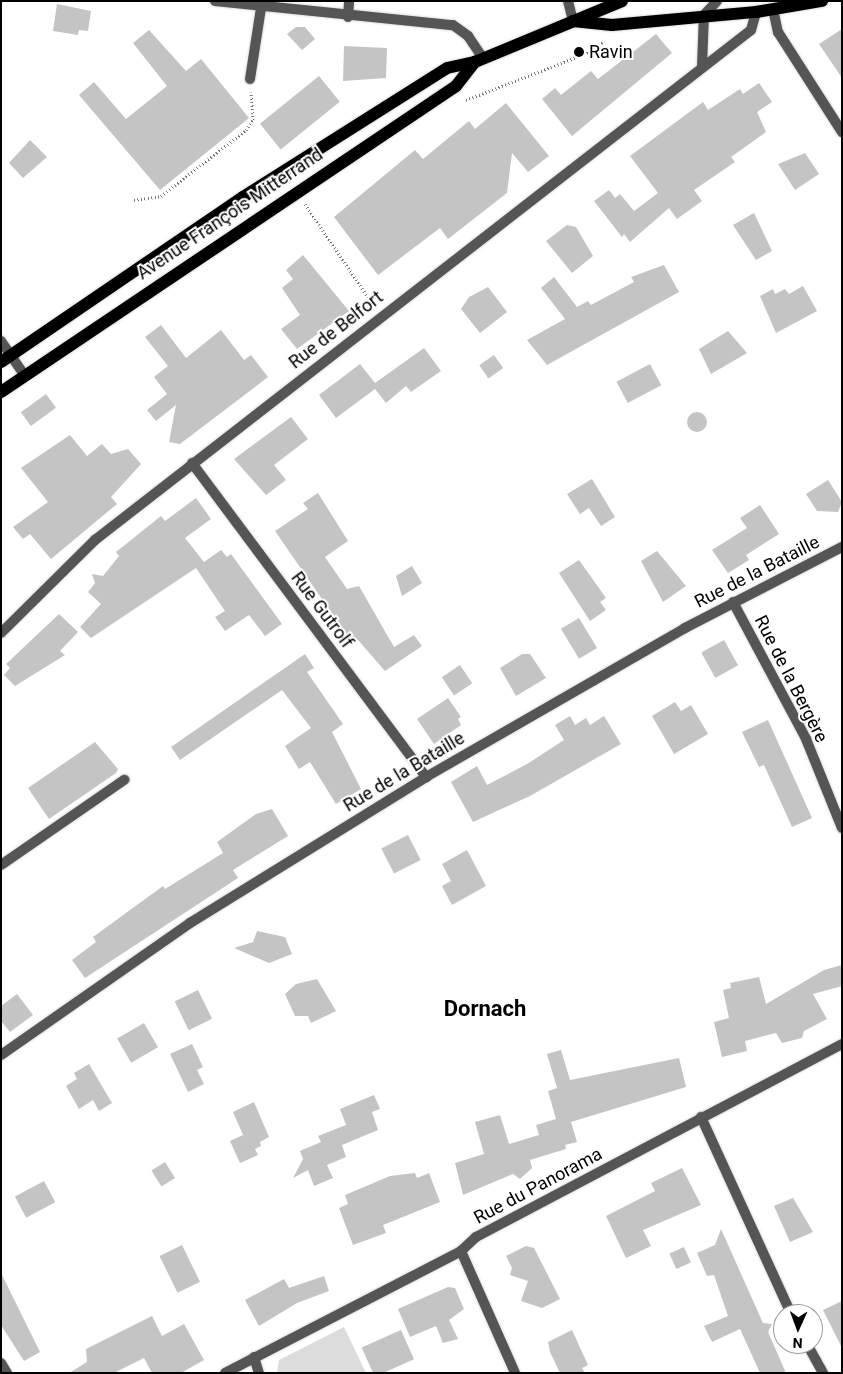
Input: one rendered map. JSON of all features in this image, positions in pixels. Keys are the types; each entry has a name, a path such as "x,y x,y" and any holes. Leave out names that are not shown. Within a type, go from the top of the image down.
{"main road":[{"name":"Avenue François Mitterrand","path":"6,359 292,166 447,68 479,60 622,1"},
{"path":"704,15 756,12 822,1"},
{"name":"Avenue François Mitterrand","path":"573,21 612,25 704,15"},
{"name":"Avenue François Mitterrand","path":"1,392 456,86 479,60"}],"street":[{"path":"215,1 348,17 453,25 468,36 479,60"},
{"path":"348,17 349,1"},
{"path":"568,1 573,21"},
{"path":"702,66 704,15 717,1"},
{"path":"250,79 261,8"},
{"path":"773,9 778,32 842,132"},
{"name":"Rue de Belfort","path":"1,633 95,540 702,66 751,30 756,12"},
{"path":"1,341 6,359 25,376"},
{"name":"Rue Gutrolf","path":"192,463 426,777"},
{"name":"Rue de la Bataille","path":"1,1055 190,923 426,777 733,602 842,547"},
{"name":"Rue de la Bergère","path":"733,602 806,739 842,828"},
{"path":"1,865 124,780"},
{"name":"Rue du Panorama","path":"225,1373 461,1251 476,1237 842,1044"},
{"path":"701,1117 787,1304"},
{"path":"461,1251 516,1373"},
{"path":"813,1354 823,1373"},
{"path":"254,1357 259,1373"},
{"path":"1,1363 7,1373"}],"path":[{"path":"134,200 161,196 246,130 252,120 250,79"},
{"path":"303,202 373,298 377,321"}],"shaded area":[{"path":"344,1327 366,1373 277,1373 279,1360"}],"building":[{"path":"57,4 91,11 88,31 79,30 78,35 53,31"},
{"path":"296,27 305,27 315,39 302,50 287,34"},
{"path":"842,29 842,78 819,44"},
{"path":"149,30 186,71 201,59 249,118 160,190 79,95 94,82 126,119 167,86 133,43"},
{"path":"656,34 672,53 572,136 542,99 555,88 561,95 591,71 598,79"},
{"path":"344,46 387,48 386,78 343,81"},
{"path":"319,76 340,102 281,149 260,124"},
{"path":"759,83 772,102 757,112 766,132 731,157 735,162 694,190 702,201 677,219 669,208 630,242 624,234 622,237 594,201 609,190 615,198 620,194 634,211 658,193 630,156 703,102 708,110 740,89 743,94"},
{"path":"506,103 549,156 528,172 512,153 507,193 448,239 440,228 378,275 334,217 415,150 423,159 469,121 475,129"},
{"path":"30,140 47,157 23,178 9,163"},
{"path":"805,153 819,174 795,190 778,164"},
{"path":"754,213 772,251 756,260 733,225"},
{"path":"567,225 576,227 593,256 572,273 546,241"},
{"path":"303,255 349,311 297,349 281,329 300,315 282,288 293,279 286,270"},
{"path":"664,265 679,292 547,365 527,340 565,319 541,288 554,277 577,307 588,301 591,305 634,282 631,277"},
{"path":"803,286 817,311 776,333 760,296 773,289 775,294 785,289 789,294"},
{"path":"488,287 507,312 480,333 461,309 469,297"},
{"path":"161,325 186,358 221,330 244,360 251,355 268,377 180,444 169,442 176,405 156,421 147,410 167,394 154,377 168,366 145,337"},
{"path":"728,331 747,353 711,374 699,349"},
{"path":"424,348 441,371 411,392 406,386 386,403 375,389 336,418 319,395 360,364 375,383"},
{"path":"494,355 503,368 488,378 479,365"},
{"path":"650,364 661,385 628,403 616,382"},
{"path":"46,394 56,408 31,426 21,412"},
{"path":"697,412 704,415 707,422 704,429 697,432 690,429 687,422 690,415"},
{"path":"291,417 308,439 274,465 286,480 266,495 234,459"},
{"path":"70,435 87,456 102,444 111,454 128,449 141,464 111,497 117,504 51,559 30,534 23,539 13,527 48,502 21,468"},
{"path":"592,479 615,517 601,526 589,508 580,514 567,494"},
{"path":"828,480 842,502 838,512 817,511 806,494"},
{"path":"318,493 348,541 325,557 347,589 359,586 394,647 414,635 422,646 385,671 358,640 353,644 275,531 308,509 303,503"},
{"path":"196,498 211,519 185,538 204,562 221,550 227,557 231,554 282,624 265,636 249,615 225,631 215,617 225,611 196,568 91,638 80,627 101,604 88,592 95,583 92,574 103,576 119,556 116,552 161,516 165,521"},
{"path":"760,505 779,534 746,555 749,560 728,573 712,550 747,528 740,518"},
{"path":"657,551 686,586 663,602 641,561"},
{"path":"579,560 606,598 600,602 606,610 590,621 559,573"},
{"path":"412,566 422,583 402,596 396,576"},
{"path":"59,614 78,632 60,651 65,655 15,686 4,675 10,668 6,664"},
{"path":"579,618 597,648 579,659 561,629"},
{"path":"724,640 738,665 715,678 701,653"},
{"path":"305,654 314,668 307,672 343,724 332,732 361,789 336,804 310,762 299,769 285,746 311,728 282,690 180,760 171,747"},
{"path":"522,654 530,654 546,678 516,696 500,668"},
{"path":"460,665 472,683 454,696 442,677"},
{"path":"448,698 461,717 458,719 461,725 434,744 417,719"},
{"path":"675,702 681,711 691,705 708,734 674,754 652,716"},
{"path":"570,716 575,725 586,718 590,725 604,716 621,744 530,796 473,822 451,782 477,766 487,785 527,764 564,740 555,725"},
{"path":"768,720 812,818 792,827 764,765 759,767 742,732"},
{"path":"95,742 118,769 116,773 49,819 28,788"},
{"path":"272,809 288,836 233,870 238,878 85,978 72,960 96,942 93,937 163,886 165,889 223,853 217,842 256,814"},
{"path":"408,835 421,860 394,874 381,849"},
{"path":"467,850 486,886 452,905 442,886 451,881 442,864"},
{"path":"257,931 285,937 292,954 269,963 234,948 253,942"},
{"path":"842,965 842,986 813,994 827,1019 804,1031 802,1038 782,1043 776,1033 745,1041 747,1051 722,1057 714,1022 729,1018 723,990 731,988 730,983 759,977 766,1004 824,970"},
{"path":"317,979 336,1011 311,1023 308,1016 295,1016 285,994 296,984"},
{"path":"198,990 212,1019 189,1030 175,1001"},
{"path":"17,994 33,1015 10,1032 1,1021 1,1006"},
{"path":"144,1023 158,1047 131,1063 117,1038"},
{"path":"192,1044 203,1067 197,1070 204,1084 188,1092 170,1054"},
{"path":"561,1050 570,1080 679,1058 686,1087 571,1122 577,1142 565,1145 566,1149 530,1160 532,1168 520,1179 513,1174 463,1195 455,1163 484,1154 475,1122 500,1115 509,1144 539,1135 536,1125 556,1119 548,1091 557,1088 547,1054"},
{"path":"89,1064 112,1103 99,1111 93,1100 79,1109 66,1086 77,1079 74,1073"},
{"path":"374,1095 380,1109 372,1112 378,1130 342,1145 346,1157 327,1165 333,1178 314,1186 308,1170 293,1178 303,1159 300,1151 321,1142 318,1136 346,1125 340,1109"},
{"path":"254,1102 269,1137 260,1142 261,1146 255,1149 258,1155 240,1163 230,1141 243,1135 233,1112"},
{"path":"165,1162 175,1178 161,1187 151,1170"},
{"path":"682,1168 701,1205 643,1230 651,1246 626,1258 606,1216 655,1191 651,1183"},
{"path":"415,1173 417,1178 429,1173 440,1202 383,1225 386,1233 353,1245 339,1208 348,1204 345,1195 390,1176"},
{"path":"44,1181 55,1202 26,1218 15,1196"},
{"path":"793,1198 813,1232 790,1242 774,1206"},
{"path":"721,1229 763,1323 772,1324 768,1332 773,1343 773,1354 778,1354 786,1373 760,1373 740,1329 712,1342 704,1326 728,1316 714,1275 707,1276 697,1253 715,1245"},
{"path":"182,1245 200,1282 178,1293 160,1256"},
{"path":"526,1246 534,1248 560,1299 542,1308 521,1301 528,1281 510,1275 512,1268 506,1256"},
{"path":"684,1247 691,1263 676,1269 669,1254"},
{"path":"1,1273 40,1352 24,1361 1,1325"},
{"path":"324,1276 329,1291 297,1303 259,1326 245,1300 284,1279 289,1288"},
{"path":"448,1287 455,1288 464,1309 449,1320 458,1339 443,1343 436,1326 410,1337 398,1309"},
{"path":"842,1301 842,1348 823,1310"},
{"path":"152,1316 162,1336 184,1324 204,1360 181,1373 152,1373 144,1358 114,1373 69,1373 87,1362 86,1349"},
{"path":"401,1330 414,1359 383,1373 373,1373 362,1347"},
{"path":"572,1330 588,1365 582,1368 585,1373 560,1373 550,1352 548,1342"}],"place":[{"name":"Ravin","path":"579,52"}],"district":[{"name":"Dornach","path":"485,1009"}]}
